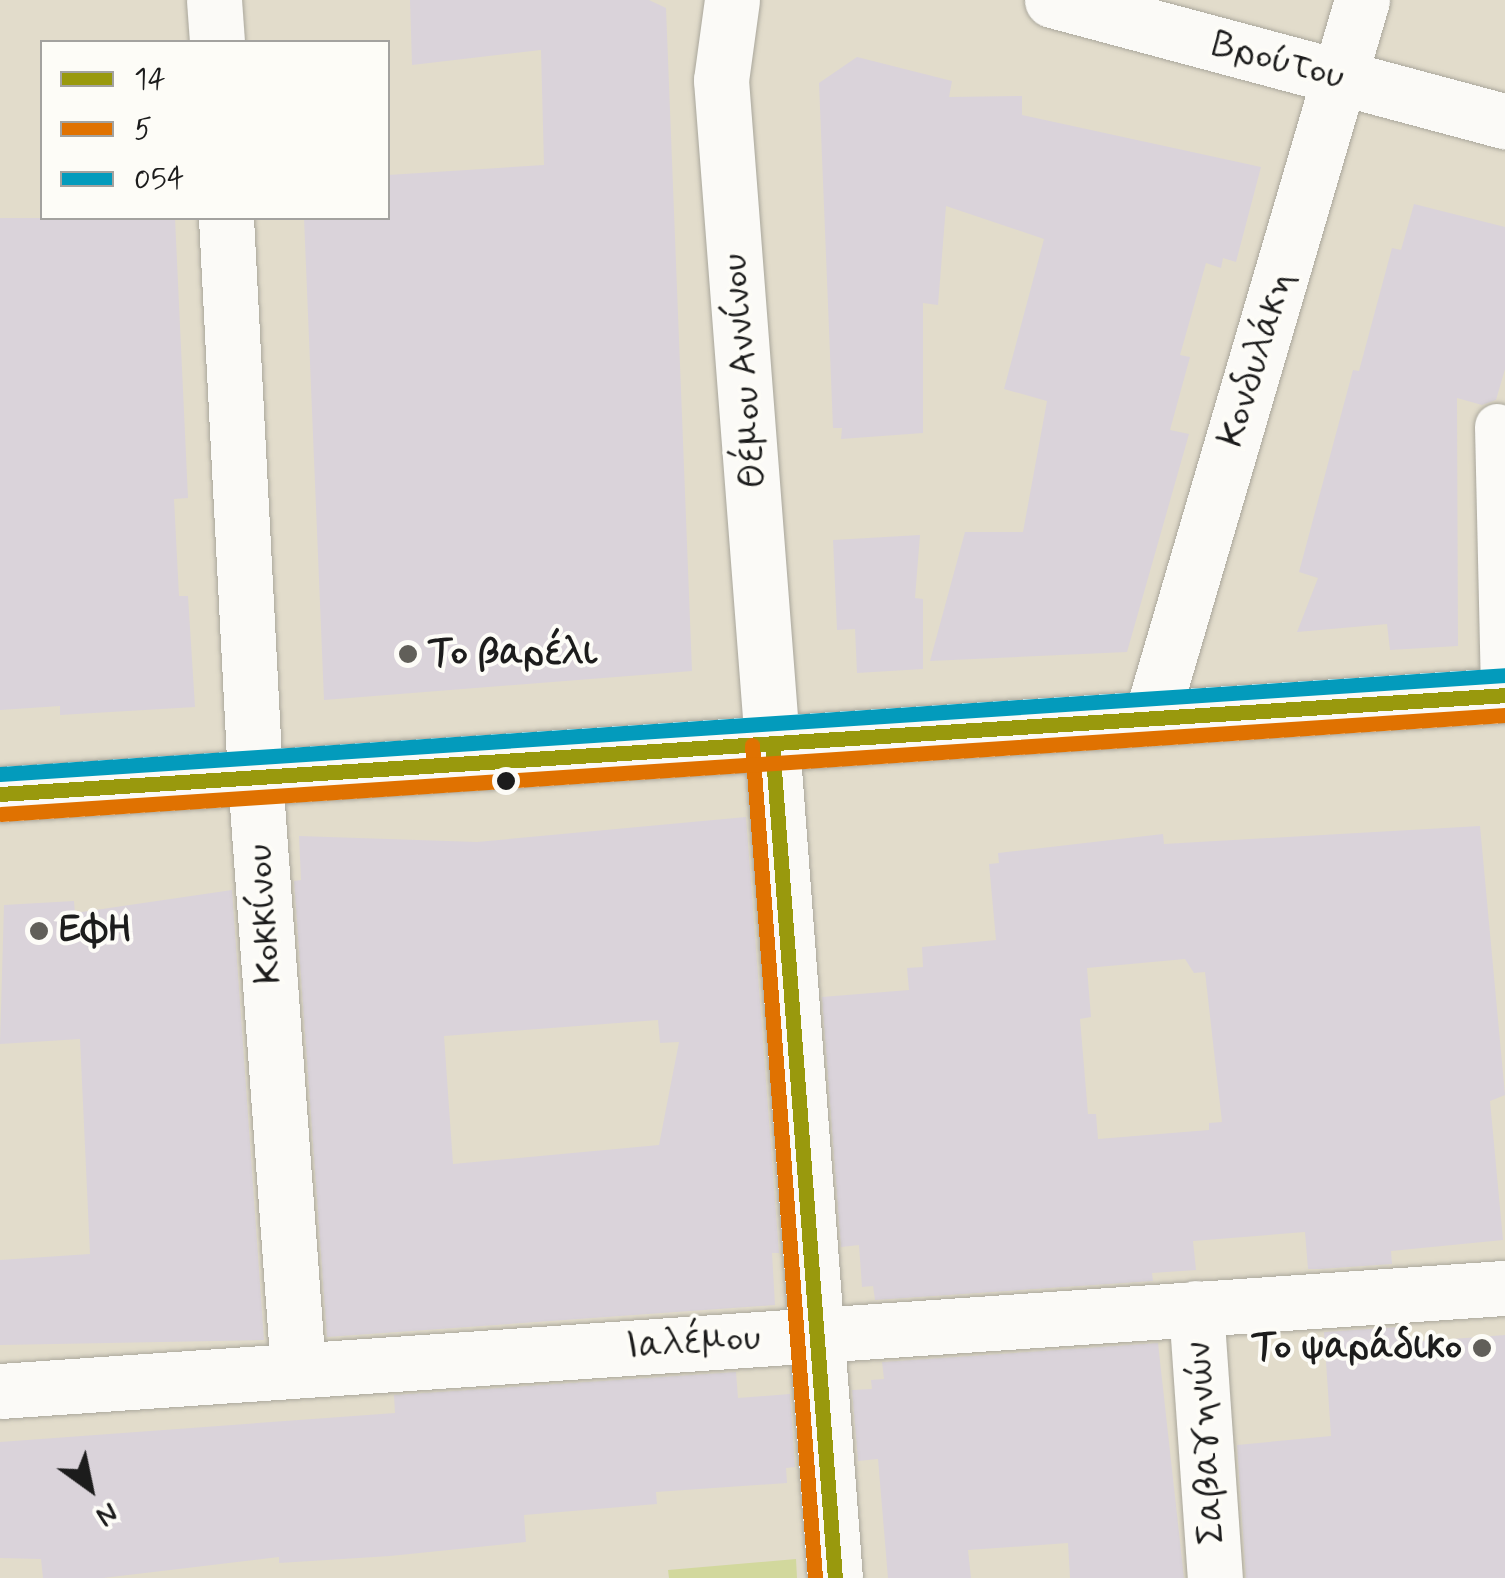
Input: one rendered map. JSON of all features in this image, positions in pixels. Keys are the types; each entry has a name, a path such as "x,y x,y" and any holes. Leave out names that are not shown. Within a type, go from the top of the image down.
{"street":[{"path":"214,0 216,40"},
{"name":"Θέμου Αννίνου","path":"732,0 721,80 835,1578"},
{"name":"Βρούτου","path":"1052,0 1505,121"},
{"name":"Κονδυλάκη","path":"1151,718 1362,0"},
{"name":"Κοκκίνου","path":"226,220 255,777 298,1370"},
{"path":"0,794 1151,718 1505,703 1497,426"},
{"name":"Ιαλέμου","path":"0,1391 1505,1288"},
{"name":"Σαβαγηνών","path":"1196,1308 1215,1578"}],"green space":[{"path":"796,1559 797,1578 669,1578 668,1570"}],"building":[{"path":"410,0 649,0 666,8 692,671 324,700 304,220 390,220 390,175 544,165 541,50 412,65"},
{"path":"857,57 952,81 949,97 1022,96 1022,115 1261,167 1236,262 1223,258 1221,268 1206,263 1180,355 1190,357 1170,430 1189,434 1127,652 930,661 965,532 1023,532 1047,401 1004,389 1044,239 946,206 938,305 923,303 923,433 841,439 842,428 833,428 819,83"},
{"path":"1414,204 1505,227 1505,369 1496,400 1482,405 1457,398 1458,646 1390,650 1387,624 1297,632 1318,578 1299,572 1353,370 1359,371 1392,248 1401,250"},
{"path":"0,218 175,220 188,498 174,499 179,596 188,596 195,707 60,715 60,706 0,710"},
{"path":"920,535 915,598 923,599 923,669 857,673 855,629 837,630 833,540"},
{"path":"746,817 779,1253 772,1253 775,1305 327,1337 294,881 301,880 299,836 477,842","holes":["658,1020 660,1043 679,1042 659,1145 453,1164 444,1036"]},
{"path":"1480,826 1505,1095 1490,1101 1503,1240 1391,1251 1392,1264 1320,1269 1308,1269 1305,1232 1193,1241 1196,1270 1152,1273 1153,1281 875,1300 873,1286 862,1287 859,1245 841,1247 822,997 909,990 907,968 923,967 922,947 996,940 989,864 999,863 998,853 1163,834 1164,844","holes":["1185,959 1194,973 1205,972 1222,1122 1209,1123 1209,1130 1098,1139 1096,1114 1088,1114 1080,1019 1091,1017 1087,968"]},
{"path":"232,890 264,1340 0,1345 0,1260 90,1254 80,1039 0,1044 4,905 74,901 75,913"},
{"path":"1398,1327 1399,1343 1505,1335 1505,1578 1246,1578 1237,1445 1331,1436 1324,1332"},
{"path":"1158,1343 1184,1578 1070,1578 1068,1543 968,1550 971,1578 888,1578 878,1459 858,1461 852,1390 872,1389 871,1380 884,1379 882,1362"},
{"path":"736,1372 738,1398 790,1394 795,1467 786,1468 787,1483 656,1492 657,1504 524,1515 526,1542 390,1556 279,1563 279,1557 103,1578 43,1578 41,1559 0,1558 0,1442 395,1413 394,1395"}],"transit line":[{"name":"054","path":"0,774 1505,675"},
{"name":"14","path":"0,794 1505,695"},
{"name":"5","path":"1,814 1505,715"},
{"name":"14","path":"772,743 835,1578"},
{"name":"5","path":"752,745 815,1578"}],"place":[{"name":"Το βαρέλι","path":"408,654"},
{"name":"ΕΦΗ","path":"39,931"},
{"name":"Το ψαράδικο","path":"1482,1348"}]}
